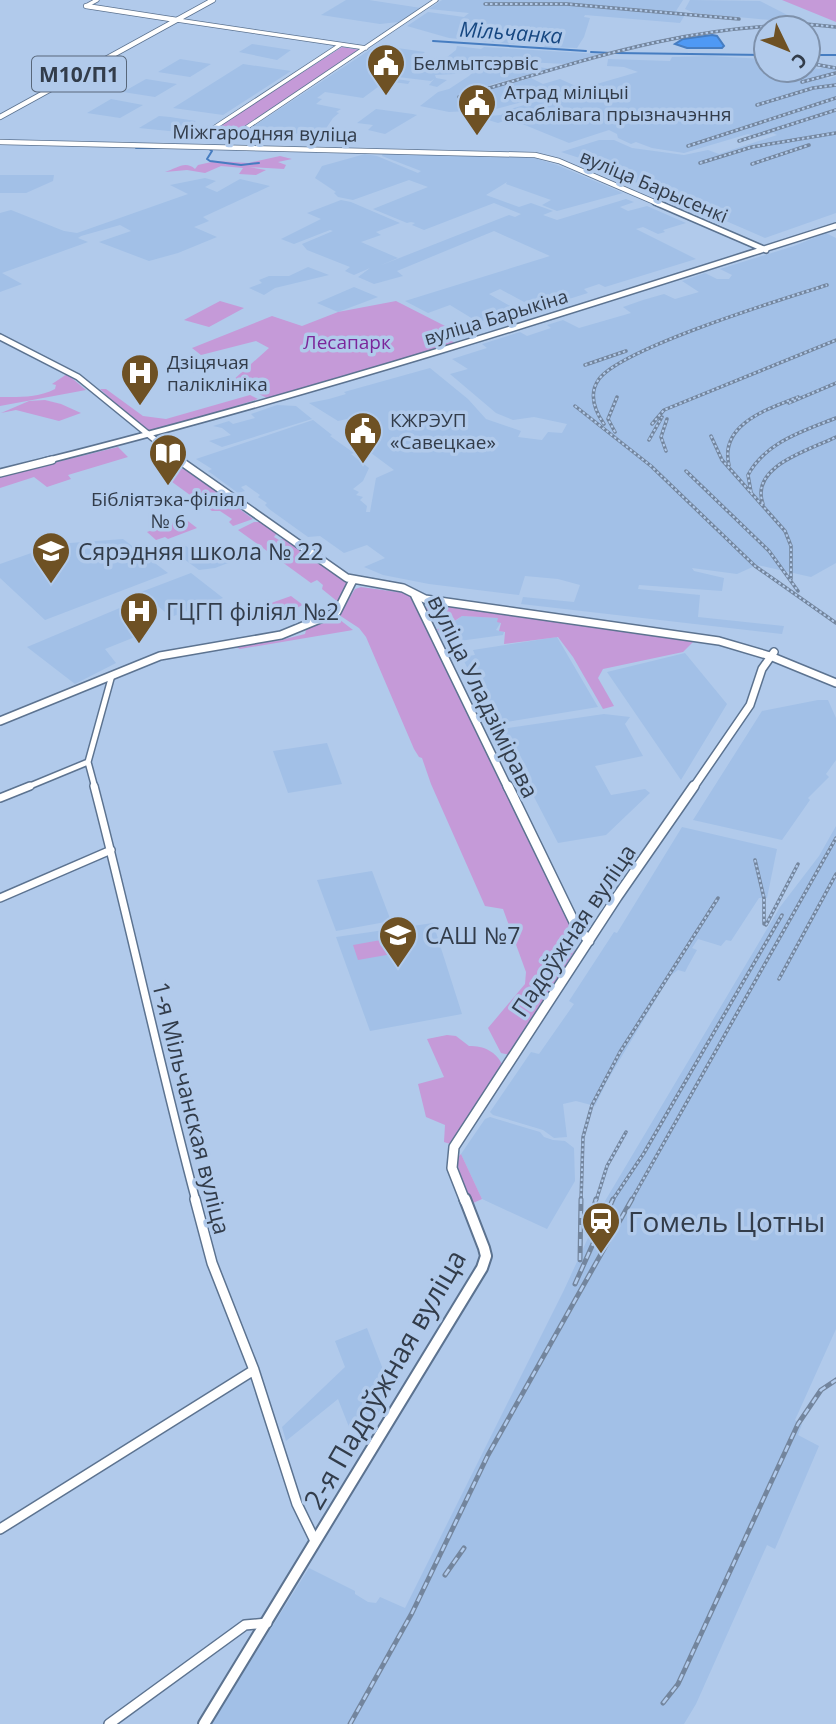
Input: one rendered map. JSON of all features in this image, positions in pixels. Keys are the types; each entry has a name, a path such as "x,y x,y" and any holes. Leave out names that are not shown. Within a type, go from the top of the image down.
{"main road":[{"name":"М10/П1","path":"0,117 213,0"},
{"path":"86,6 177,20"},
{"name":"Міжгародняя вуліца","path":"0,142 529,154"},
{"name":"вуліца Барысенкі","path":"529,154 559,161 766,250"},
{"name":"вуліца Барыкіна","path":"0,473 149,437 507,331 836,226"},
{"name":"вуліца Уладзімірава","path":"0,337 71,373 149,437 353,580 398,587 414,593 575,924 589,941"},
{"path":"0,721 112,674 171,654 288,634 337,612 353,580"},
{"path":"414,593 425,599 542,618 689,635 772,654"},
{"path":"414,593 722,637 836,680"},
{"path":"419,605 431,599"},
{"name":"Падоўжная вуліца","path":"481,1238 452,1168 454,1147 589,941 750,705 762,669 772,654"},
{"name":"2-я Падоўжная вуліца","path":"204,1724 482,1268 486,1256 481,1238"}],"street":[{"path":"86,6 97,0"},
{"path":"227,146 231,139 436,0"},
{"path":"177,20 366,48"},
{"path":"231,139 203,135 340,45"},
{"name":"1-я Мільчанская вуліца","path":"112,674 88,762 162,1073 212,1263 254,1370 297,1504 315,1541"},
{"path":"0,798 88,762"},
{"path":"0,898 111,850"},
{"path":"0,1529 254,1370"},
{"path":"109,1724 245,1625 267,1623"}],"shaded area":[{"path":"346,0 369,0 421,8 399,22 380,24 321,15"},
{"path":"442,0 683,0 676,11 686,13 680,23 585,15 584,17 590,18 577,48 544,47 554,33 525,32 514,44 449,38 407,26 428,12 464,17 469,13 429,9"},
{"path":"690,0 760,1 785,14 752,14 752,18 694,13 685,9"},
{"path":"252,44 291,50 277,60 239,52"},
{"path":"377,45 425,52 416,59 466,66 454,69 457,72 454,74 435,75 436,78 447,80 437,87 429,85 434,79 431,81 398,77 396,79 410,81 408,84 386,81 363,98 325,92 317,98 322,99 316,104 341,109 336,112 339,113 321,136 282,132 278,135 248,130"},
{"path":"457,46 600,54 566,64 484,56 476,63 468,64 442,61 456,50"},
{"path":"672,57 752,58 752,84 822,84 822,76 828,79 836,76 836,213 765,238 643,185 600,170 592,165 595,163 561,152 599,140 614,140 632,148 684,155 708,150 719,154 777,135 773,133 759,137 748,134 684,153 652,148 636,142 631,144 609,130 569,143 510,119 498,123 485,119 488,116 501,115 507,110 638,72 624,67 607,66 608,59 670,61"},
{"path":"180,59 211,64 190,77 158,72"},
{"path":"496,60 551,69 489,85 494,88 531,78 543,84 560,79 578,87 477,114 420,106 438,92 449,89 469,76 479,66"},
{"path":"243,64 291,71 223,115 173,108"},
{"path":"825,66 836,68 836,71 822,76 822,68"},
{"path":"146,79 177,84 155,97 123,92"},
{"path":"111,99 143,105 120,118 87,113"},
{"path":"376,109 417,115 385,134 368,130 373,125 357,123"},
{"path":"159,116 196,121 179,132 139,128"},
{"path":"384,151 534,158 557,165 623,193 557,211 542,205 551,200 506,184 507,182 486,195 519,207 531,203 553,211 543,215 557,220 626,199 634,202 620,207 628,211 647,206 686,223 658,234 643,227 636,229 696,259 605,287 599,284 584,289 588,293 537,309 500,289 489,294 517,310 462,327 457,325 473,319 450,305 428,313 405,301 550,256 494,231 397,271 403,276 374,284 358,277 370,268 354,275 345,271 350,267 307,250 302,244 333,231 294,244 281,239 321,219 307,213 341,200 351,202 400,223 376,232 381,235 361,242 398,258 379,266 509,215 515,217 521,214 494,203 424,230 412,225 415,223 407,223 373,209 428,187 409,180 353,200 338,197 334,193 336,192 315,178 322,166 365,154 377,156 418,173 421,171 382,156"},
{"path":"0,175 54,175 53,181 26,193 0,193"},
{"path":"205,178 216,181 205,187 217,192 240,179 270,186 203,217 209,221 194,227 217,237 178,253 149,261 99,242 131,231 120,225 81,236 78,238 88,242 2,273 22,284 0,292 0,213 11,210 64,231 77,233 188,194 170,185"},
{"path":"826,233 836,238 836,563 811,577 757,565 737,574 692,568 694,571 724,578 722,591 639,585 638,589 700,595 698,617 784,626 782,634 521,604 523,597 574,602 580,585 558,579 525,576 519,595 429,584 383,575 364,567 385,558 367,545 344,553 320,536 308,537 269,509 265,505 267,503 258,497 260,495 246,485 241,487 245,491 238,493 208,471 212,469 196,459 313,420 369,468 363,481 353,489 359,492 356,495 363,497 360,500 367,506 366,512 370,512 376,478 394,470 363,447 369,441 347,419 338,421 309,403 430,368 468,399 486,419 521,431 518,437 542,440 548,432 562,433 567,424 534,417 513,420 496,413 450,374 468,369 452,359 487,348 482,344 520,332 527,336 551,328 547,325 563,320 579,328 631,313 623,307 643,300 664,294 675,299 699,292 682,281 705,273 717,279 729,279 732,275 720,269"},
{"path":"308,267 329,275 275,288 264,295 249,288 262,283 259,280 269,276 289,276"},
{"path":"354,287 378,297 338,312 317,303"},
{"path":"277,405 296,406 312,419 222,447 209,441 231,435 222,428 213,426 255,418 251,414"},
{"path":"123,539 168,573 45,620 0,578 0,564 57,544"},
{"path":"186,546 205,560 219,555 228,563 199,570 173,551"},
{"path":"191,573 223,598 171,617 141,592"},
{"path":"122,607 150,631 105,649 116,663 75,684 27,647"},
{"path":"462,616 498,618 501,622 496,630 504,632 503,635 452,642 450,625"},
{"path":"557,637 598,707 495,724 462,657 475,655 473,650"},
{"path":"685,653 727,704 681,780 607,672"},
{"path":"828,700 836,718 836,760 826,774 829,777 808,798 810,800 782,840 693,820 762,711"},
{"path":"604,714 630,717 625,724 643,756 595,766 611,795 645,789 650,793 606,835 558,843 521,772 528,770 517,750 510,751 502,729"},
{"path":"327,743 342,784 288,793 273,751"},
{"path":"836,826 836,1329 795,1420 802,1424 798,1435 819,1446 775,1549 767,1545 696,1704 684,1724 211,1724 309,1568 355,1591 355,1594 368,1602 376,1603 380,1597 405,1608 564,1290 605,1201 780,907 819,856"},
{"path":"682,827 777,849 767,898 759,898 731,941 726,940 721,946 698,939 692,948 697,950 685,972 678,970 670,976 595,1106 576,1101 563,1104 567,1137 554,1138 543,1130 493,1115 490,1112 531,1052 539,1054 574,1004 569,1001 614,932 617,933"},
{"path":"372,871 391,921 336,931 317,880"},
{"name":"САШ №7","path":"433,923 462,1014 370,1031 336,937"},
{"path":"490,1117 540,1132 544,1137 553,1140 565,1141 574,1148 575,1181 547,1229 482,1199 461,1154 485,1119"},
{"path":"367,1328 391,1390 368,1435 349,1427 338,1399 286,1441 282,1427 345,1367 335,1341"}],"green space":[{"path":"782,0 836,0 836,22 822,14"},
{"path":"342,47 360,50 228,137 208,133"},
{"path":"280,156 292,159 278,162 286,165 284,169 249,167 266,170 256,175 239,174 243,168 221,166 205,173 187,170 165,172 184,165 195,169 198,165 216,161 248,163"},
{"path":"220,301 244,308 209,327 184,320"},
{"name":"Лесапарк","path":"396,301 447,327 431,333 456,343 267,398 232,381 269,348 256,341 201,355 192,348 272,316 302,326 338,312"},
{"path":"67,374 86,390 0,406 0,397 21,397 49,392 55,389 56,385 52,384"},
{"path":"100,389 106,389 143,416 166,419 250,395 258,399 154,432 144,430"},
{"path":"45,400 81,413 59,421 16,410 1,413 29,401"},
{"path":"118,447 128,457 68,475 71,479 47,487 34,477 0,488 0,476"},
{"path":"177,468 187,470 253,519 233,526 229,522 232,519 220,511 212,511 168,479 171,476 168,473 163,475 163,472"},
{"path":"184,518 197,528 168,539 165,537 156,540 147,532"},
{"path":"254,522 261,522 277,533 274,537 285,539 346,581 348,584 338,602 322,589 323,585 317,580 311,583 238,530"},
{"path":"361,587 410,596 571,926 575,950 510,1055 501,1053 488,1028 525,984 526,972 503,909 485,906 422,758 414,749 366,637 359,628 339,615 355,589"},
{"path":"291,596 303,605 282,615 266,612 260,607"},
{"path":"437,604 695,640 683,652 603,669 598,678 614,706 603,709 573,657 558,637 504,644 505,632 499,631 501,623 497,622 498,618 462,616 453,622 449,639 444,639 437,629 444,628 442,624 432,620 426,607"},
{"path":"335,616 353,630 240,649 233,645 277,641 305,634 307,627"},
{"path":"403,936 409,951 358,960 353,945"},
{"path":"456,1036 469,1046 489,1050 503,1066 450,1144 444,1142 445,1125 426,1117 418,1084 444,1077 427,1039"},
{"path":"461,1154 482,1199 471,1204 458,1167 458,1157"}],"water":[{"path":"717,36 724,46 722,48 687,48 675,44 683,39"}],"waterway":[{"name":"Мільчанка","path":"433,41 586,51"},
{"name":"Мільчанка","path":"591,52 611,53"},
{"name":"Мільчанка","path":"616,53 752,55"},
{"name":"Мільчанка","path":"822,55 836,55"},
{"path":"136,148 165,148"},
{"path":"209,149 212,151 207,159 210,161 241,165 259,163"}],"railway":[{"path":"485,4 567,4 739,19"},
{"path":"822,26 836,27"},
{"path":"459,97 633,48 677,38 752,28"},
{"path":"822,66 836,68"},
{"path":"822,77 836,73"},
{"path":"757,105 813,88 836,85"},
{"path":"688,146 836,98"},
{"path":"739,141 836,110"},
{"path":"700,163 752,147 836,133"},
{"path":"752,164 809,145"},
{"path":"604,424 593,396 599,379 614,367 670,339 827,285"},
{"path":"652,424 664,410 836,340"},
{"path":"585,365 626,351"},
{"path":"789,403 836,383"},
{"path":"615,432 608,419 617,397"},
{"path":"729,465 731,439 748,420 798,397"},
{"path":"575,406 651,466 755,566 836,623"},
{"path":"649,440 662,417"},
{"path":"751,492 748,475 765,454 786,439 836,418"},
{"path":"666,451 661,437 667,419"},
{"path":"711,436 722,460 785,531 791,546 791,579"},
{"path":"763,504 761,491 765,479 773,470 784,461 836,437"},
{"path":"686,471 769,551 798,591"},
{"path":"631,1201 836,838"},
{"path":"755,860 764,898 764,924"},
{"path":"766,925 798,864"},
{"path":"779,979 836,874"},
{"path":"581,1201 583,1137 592,1105 620,1052 718,898"},
{"path":"612,1201 644,1153 782,915"},
{"path":"596,1201 607,1166 626,1132"},
{"path":"580,1260 581,1199"},
{"path":"588,1229 596,1199"},
{"path":"350,1724 412,1613 488,1455 632,1199"},
{"path":"575,1284 612,1201"},
{"path":"663,1703 678,1684 798,1424 821,1390 836,1380"},
{"path":"445,1575 464,1548"}],"place":[{"name":"Белмытсэрвіс","path":"386,97"},
{"name":"Атрад міліцыі асаблівага прызначэння","path":"477,137"},
{"name":"Дзіцячая паліклініка","path":"140,407"},
{"name":"КЖРЭУП «Савецкае»","path":"363,465"},
{"name":"Бібліятэка-філіял № 6","path":"168,487"},
{"name":"Сярэдняя школа № 22","path":"51,585"},
{"name":"ГЦГП філіял №2","path":"139,645"},
{"name":"САШ №7","path":"398,969"},
{"name":"Гомель Цотны","path":"601,1255"}]}
